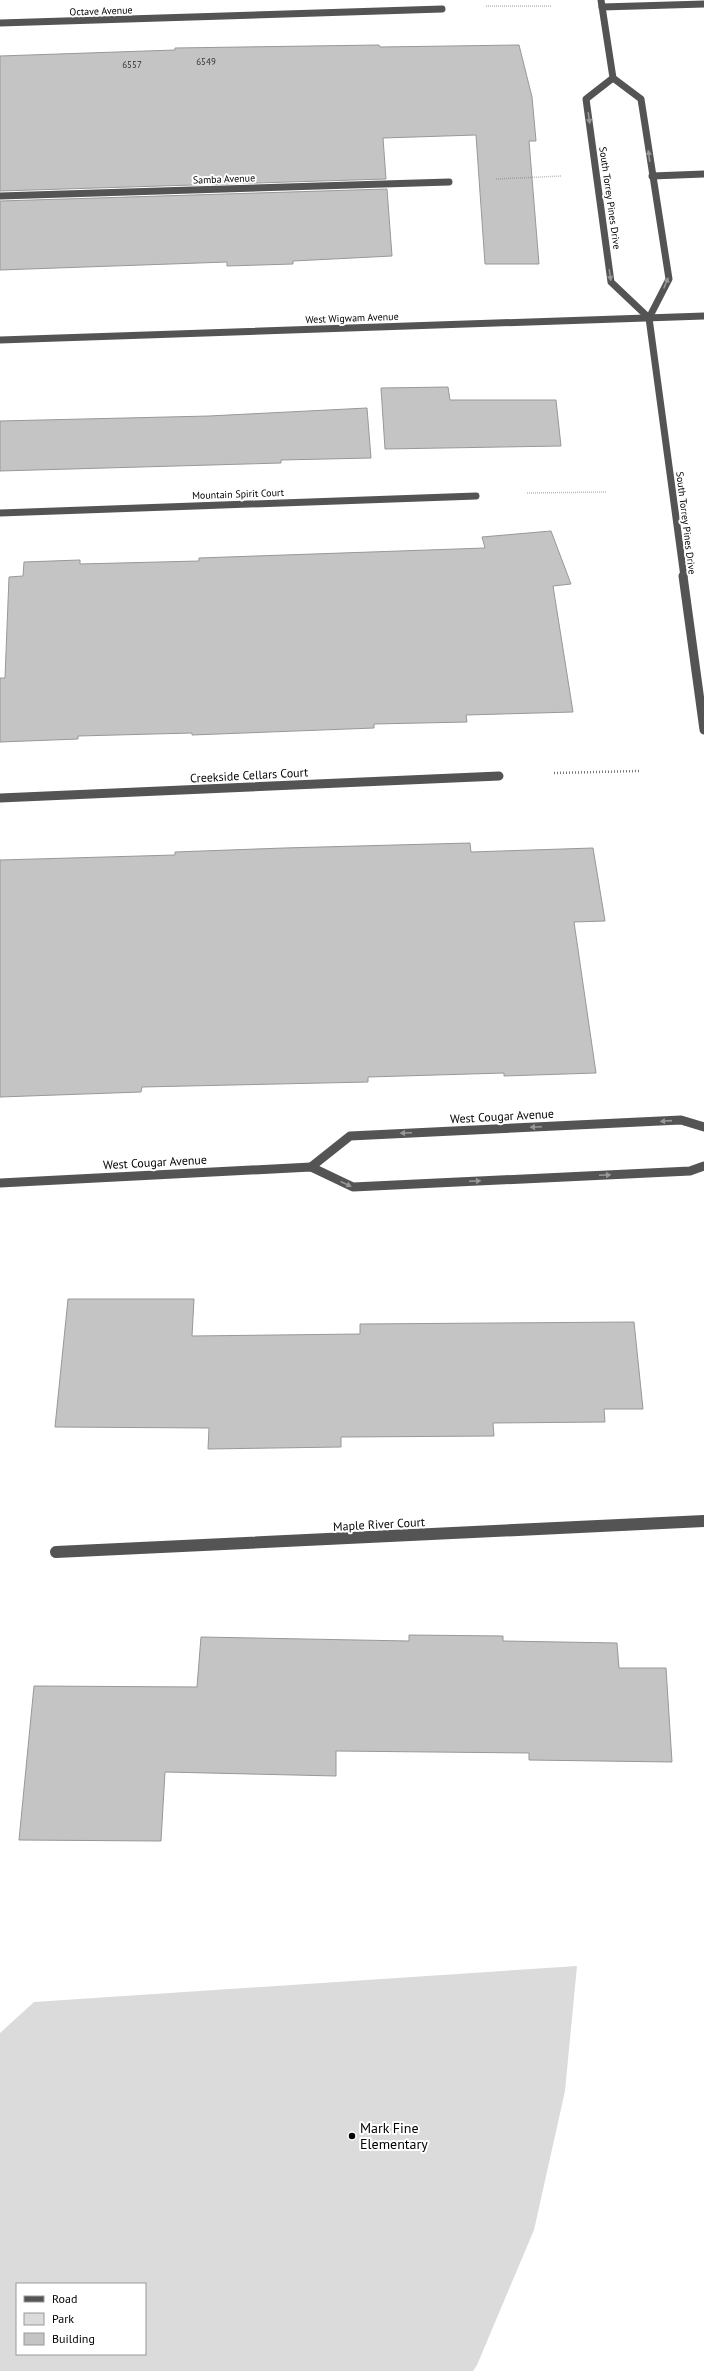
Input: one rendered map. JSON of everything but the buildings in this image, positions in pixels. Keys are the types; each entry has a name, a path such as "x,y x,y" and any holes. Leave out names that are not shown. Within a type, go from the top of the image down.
{"street":[{"path":"601,0 613,78 641,99 669,279 649,318"},
{"path":"602,7 704,4"},
{"name":"Octave Avenue","path":"0,22 442,10"},
{"name":"South Torrey Pines Drive","path":"613,78 586,99 611,282 649,318 704,730"},
{"path":"652,176 704,174"},
{"name":"Samba Avenue","path":"0,196 449,182"},
{"name":"West Wigwam Avenue","path":"0,340 704,316"},
{"name":"Mountain Spirit Court","path":"0,513 476,496"},
{"name":"Creekside Cellars Court","path":"0,798 499,776"},
{"name":"West Cougar Avenue","path":"310,1167 350,1136 681,1120 704,1127"},
{"name":"West Cougar Avenue","path":"0,1183 310,1167 353,1187 690,1171 704,1166"},
{"name":"Maple River Court","path":"56,1552 704,1521"}],"path":[{"path":"486,6 551,6"},
{"path":"496,179 569,176"},
{"path":"527,493 607,492"},
{"path":"554,773 639,771"}],"green space":[{"name":"Mark Fine Elementary","path":"577,1966 565,2091 534,2230 477,2365 473,2371 0,2371 0,2033 34,2002"}],"place":[{"name":"Mark Fine Elementary","path":"352,2136"}]}
